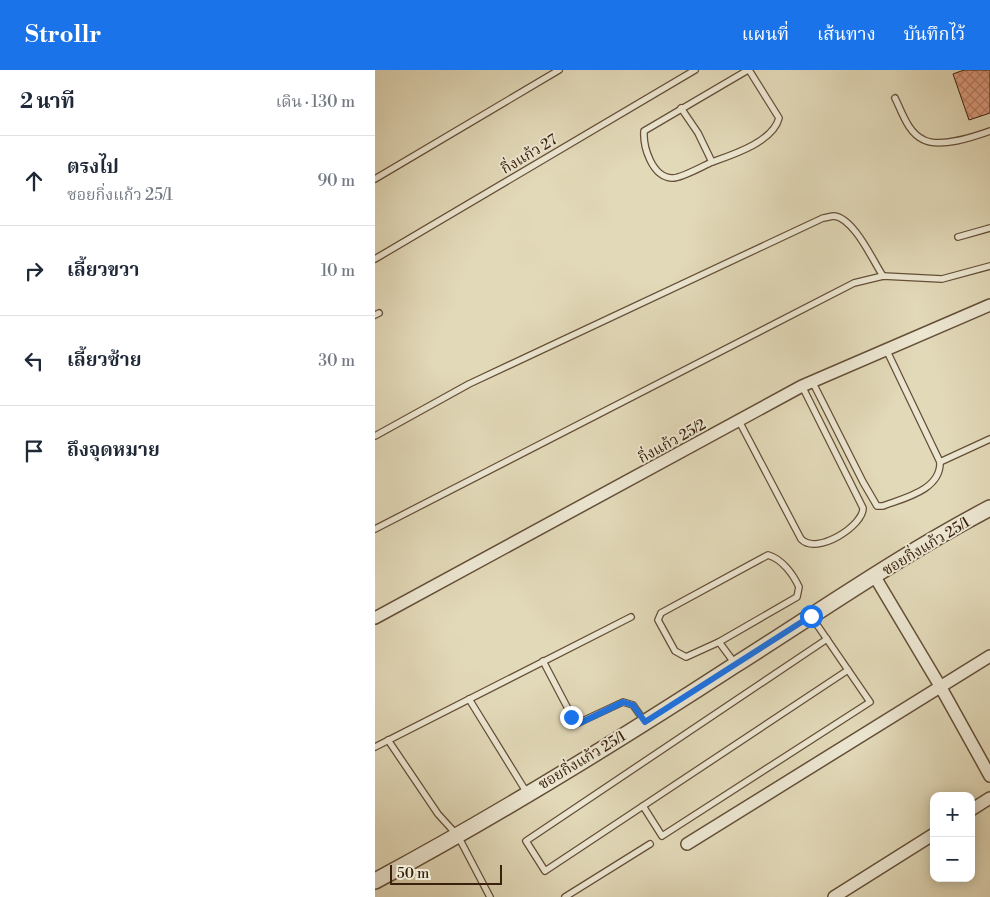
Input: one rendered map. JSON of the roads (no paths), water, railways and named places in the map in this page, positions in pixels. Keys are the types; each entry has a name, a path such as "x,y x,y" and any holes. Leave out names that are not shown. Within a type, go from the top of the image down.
{"street":[{"name":"กิ่งแก้ว 25/2","path":"375,618 807,383 990,305"},
{"name":"ซอยกิ่งแก้ว 25/1","path":"375,881 458,836 645,722 811,616 990,508"},
{"path":"875,577 940,686 990,776"},
{"path":"687,844 990,656"},
{"path":"975,807 990,798"},
{"path":"834,897 930,837"}],"lane":[{"path":"375,179 559,70"},
{"name":"กิ่งแก้ว 27","path":"375,259 695,70"},
{"path":"748,70 779,118 778,123 769,134 754,145 673,178 663,176 655,168 643,142 644,131 748,70"},
{"path":"895,98 906,123 924,140 945,142 968,139 990,131"},
{"path":"681,108 698,133 712,162"},
{"path":"375,436 469,384 823,218 835,216 854,229 883,276"},
{"path":"958,237 990,228"},
{"path":"375,529 854,283 883,276 942,278 990,266"},
{"path":"807,383 877,506 883,506 926,488 940,471 940,462 886,349"},
{"path":"739,421 798,535 808,545 824,544 859,522 863,515 863,508 807,383"},
{"path":"940,462 990,439"},
{"path":"768,555 778,557 799,587 797,597 719,642 686,656 681,656 675,651 658,620 661,612 761,558 768,555"},
{"path":"643,806 662,836 870,702 811,616"},
{"path":"375,747 631,617"},
{"path":"827,639 526,841 545,871 848,670"},
{"path":"719,642 736,665"},
{"path":"543,661 576,724 623,702 633,705 645,722"},
{"path":"469,699 527,793"},
{"path":"389,740 438,814 458,836 490,897"},
{"path":"565,897 650,844"}]}
